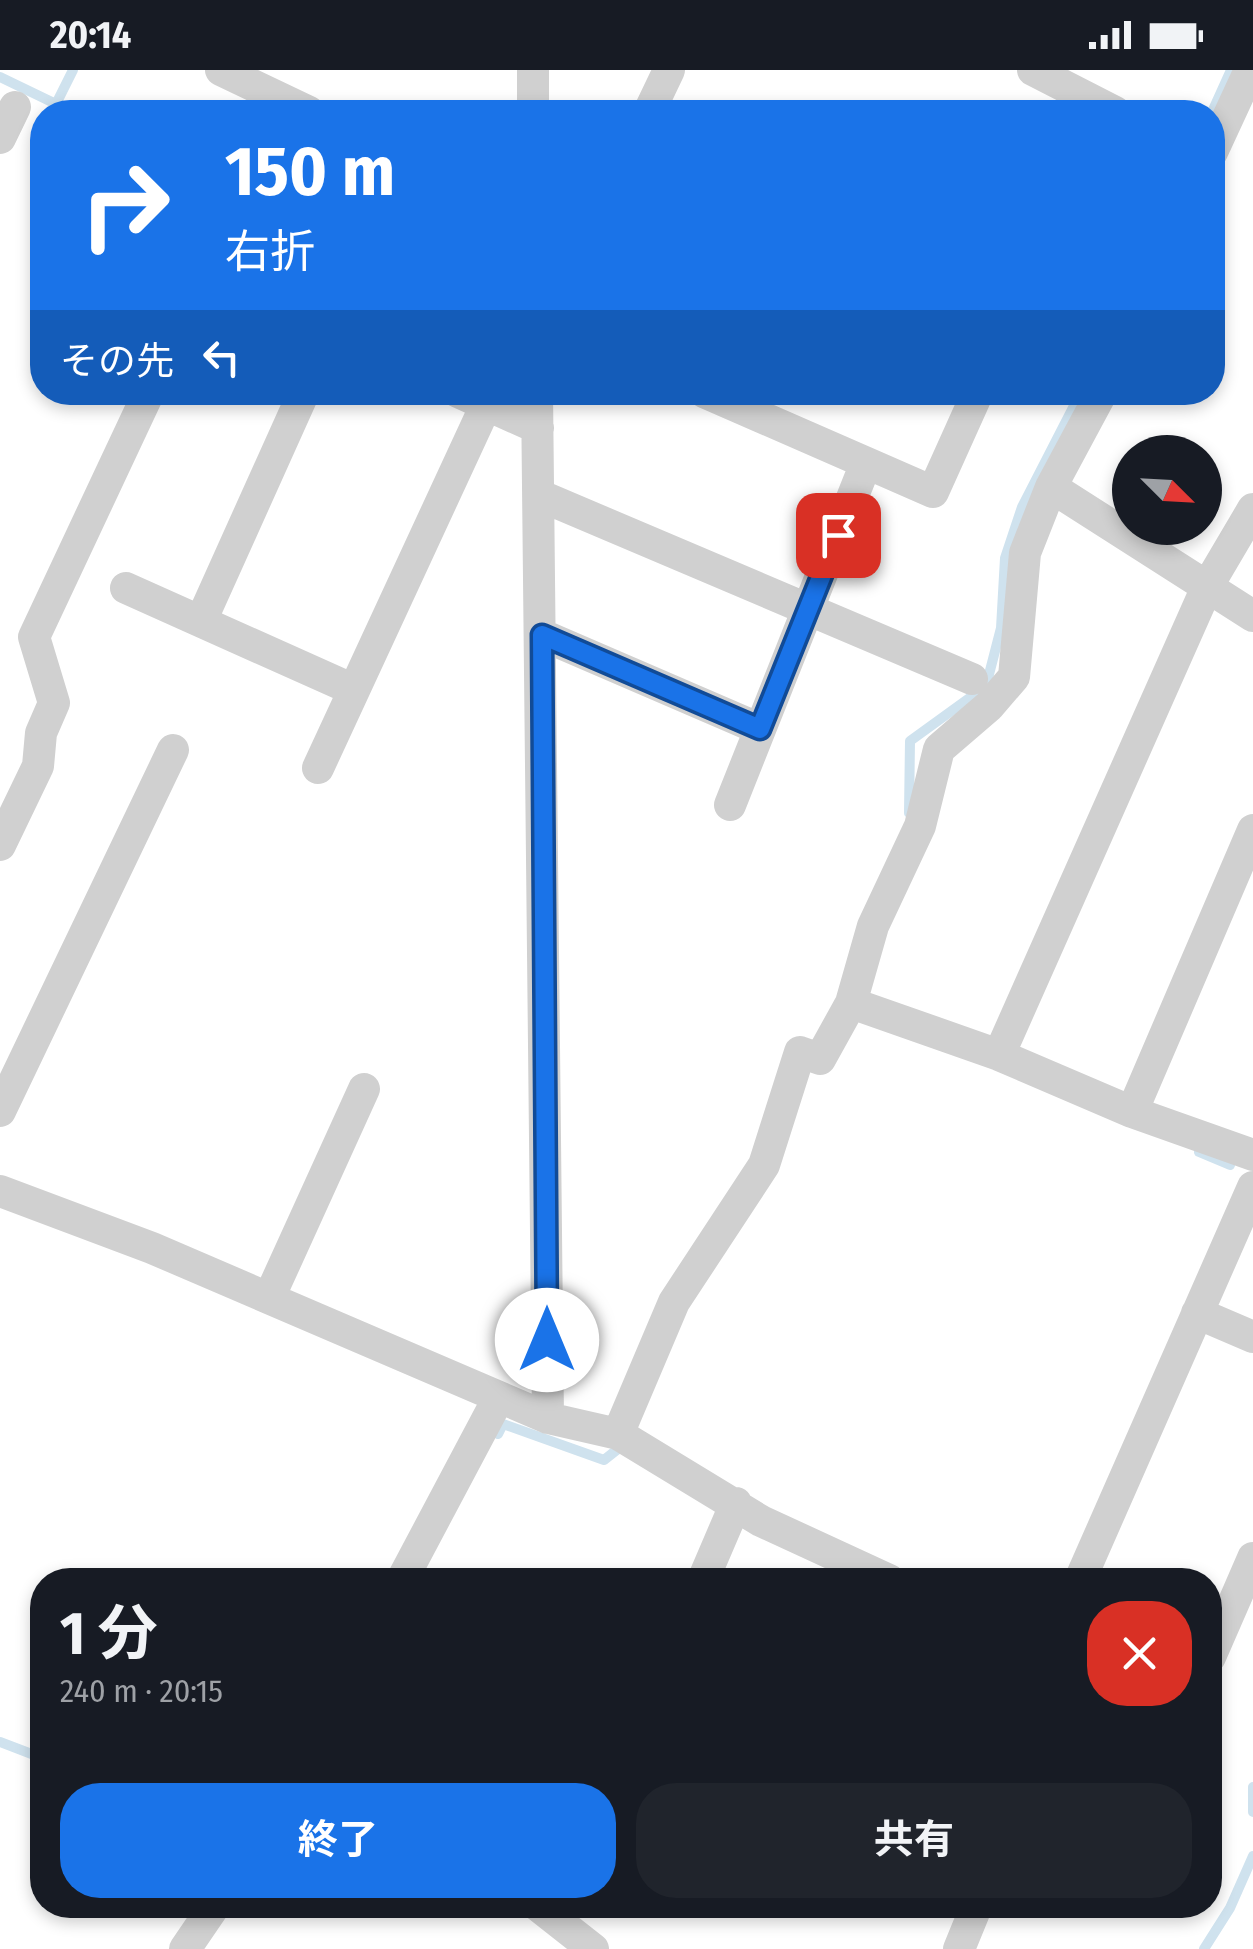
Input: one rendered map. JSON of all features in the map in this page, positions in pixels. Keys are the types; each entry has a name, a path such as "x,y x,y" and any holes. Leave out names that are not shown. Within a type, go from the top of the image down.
{"street":[{"path":"221,70 284,100"},
{"path":"533,70 533,100"},
{"path":"654,100 668,70"},
{"path":"1033,70 1092,100"},
{"path":"1225,124 1250,70"},
{"path":"0,138 14,107"},
{"path":"0,845 38,766 41,733 54,702 34,637 143,405"},
{"path":"201,622 298,405"},
{"path":"318,768 354,690 470,405"},
{"path":"486,405 538,428"},
{"path":"538,405 548,1418"},
{"path":"734,405 933,492 972,405"},
{"path":"624,1438 674,1302 764,1165 800,1052 820,1059 847,1011 873,926 920,826 939,748 989,706 1014,677 1025,553 1050,487 1095,405"},
{"path":"730,805 866,463"},
{"path":"1050,487 1253,616"},
{"path":"541,496 972,679"},
{"path":"998,1055 1207,586 1253,510"},
{"path":"126,588 354,690"},
{"path":"542,635 760,729"},
{"path":"0,1111 174,750"},
{"path":"1132,1112 1253,830"},
{"path":"847,1011 998,1055 1132,1112 1253,1155"},
{"path":"268,1298 364,1089"},
{"path":"1085,1568 1253,1186"},
{"path":"0,1191 268,1298 548,1418 624,1438 761,1521 864,1568"},
{"path":"1198,1314 1253,1337"},
{"path":"408,1568 499,1397"},
{"path":"708,1568 736,1503"},
{"path":"1222,1629 1253,1558"},
{"path":"186,1949 206,1918"},
{"path":"571,1918 592,1949"},
{"path":"959,1949 972,1918"}],"waterway":[{"path":"58,100 73,70"},
{"path":"1217,100 1231,70"},
{"path":"0,77 48,100"},
{"path":"909,813 910,741 986,686 1001,628 1005,558 1022,507 1074,405"},
{"path":"1199,1152 1230,1165"},
{"path":"498,1434 503,1424 604,1460 623,1445"},
{"path":"0,1742 30,1753"},
{"path":"1253,1787 1253,1812"},
{"path":"1204,1949 1230,1908 1253,1856"}],"route":[{"path":"547,1340 542,635 760,729 838,535"}]}
